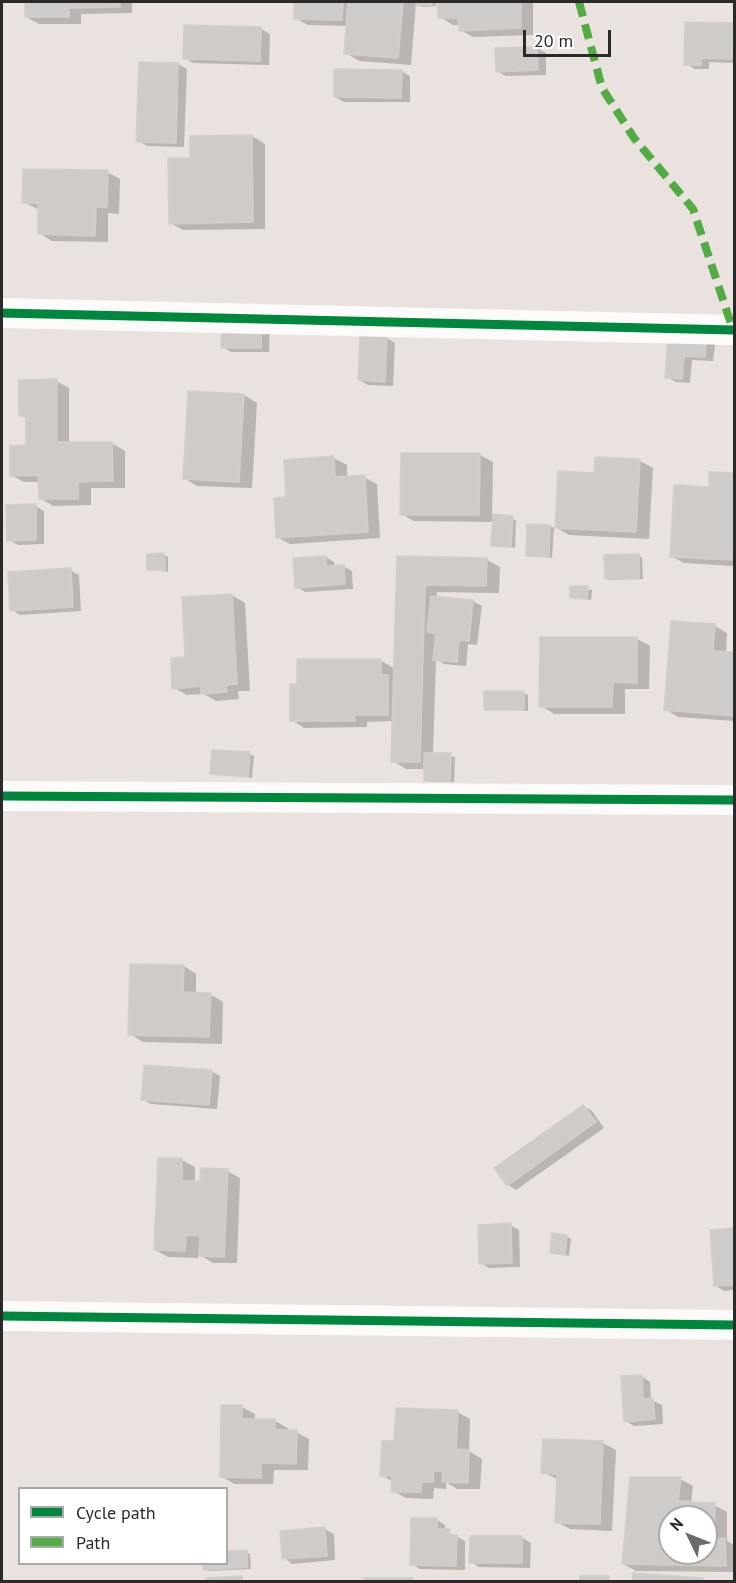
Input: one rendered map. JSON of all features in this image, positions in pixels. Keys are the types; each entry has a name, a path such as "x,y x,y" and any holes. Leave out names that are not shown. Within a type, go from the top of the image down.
{"street":[{"path":"2,313 735,330"},
{"path":"2,796 735,800"},
{"path":"2,1316 735,1325"}],"building":[{"path":"25,2 120,2 120,7 69,8 69,17 25,17"},
{"path":"294,2 343,2 342,20 294,19"},
{"path":"348,2 403,2 398,58 344,54"},
{"path":"416,2 432,2 432,5 416,6"},
{"path":"438,2 521,2 521,28 459,31 458,18 438,18"},
{"path":"685,22 733,23 732,59 701,58 701,65 684,65"},
{"path":"184,25 261,27 260,61 183,59"},
{"path":"537,47 538,70 496,72 495,48"},
{"path":"139,62 178,63 176,143 136,142"},
{"path":"334,69 402,70 401,98 334,97"},
{"path":"252,135 253,222 169,224 168,158 190,158 190,136"},
{"path":"23,169 108,170 107,207 96,207 95,236 38,234 38,203 22,203"},
{"path":"222,320 262,321 261,348 221,348"},
{"path":"360,335 387,337 385,382 358,380"},
{"path":"706,338 705,357 684,356 682,379 665,378 668,340"},
{"path":"57,379 57,442 112,442 113,481 78,482 78,499 39,499 38,475 10,476 10,446 26,445 26,416 19,416 19,380"},
{"path":"188,391 244,394 239,482 183,479"},
{"path":"401,453 480,453 479,515 400,515"},
{"path":"334,456 335,477 365,475 368,532 276,538 274,498 286,497 284,460"},
{"path":"595,457 640,459 636,532 555,528 558,471 594,473"},
{"path":"709,472 734,473 734,560 670,557 674,485 709,487"},
{"path":"36,504 36,540 7,541 6,505"},
{"path":"493,514 513,516 511,547 491,546"},
{"path":"527,524 550,525 549,557 526,556"},
{"path":"164,553 165,570 147,570 147,554"},
{"path":"639,554 639,578 605,579 604,555"},
{"path":"326,556 326,566 344,565 345,584 295,588 293,558"},
{"path":"397,556 487,558 486,586 425,585 420,762 391,762"},
{"path":"71,568 73,607 10,611 8,572"},
{"path":"570,586 588,586 587,599 570,598"},
{"path":"232,594 237,684 226,685 227,692 201,694 201,686 172,689 171,658 185,657 182,597"},
{"path":"431,596 473,600 469,641 459,640 457,662 433,660 436,634 427,632"},
{"path":"671,621 715,624 713,651 734,652 734,716 664,710"},
{"path":"540,637 637,637 637,683 613,682 612,707 539,707"},
{"path":"297,659 381,659 381,675 388,675 388,715 354,715 355,721 290,721 290,684 297,684"},
{"path":"484,691 524,691 524,710 484,710"},
{"path":"212,750 250,752 248,777 210,774"},
{"path":"424,753 451,753 450,781 424,781"},
{"path":"130,964 184,965 183,992 211,993 209,1037 128,1035"},
{"path":"144,1065 212,1070 209,1105 141,1100"},
{"path":"583,1105 596,1122 507,1186 494,1168"},
{"path":"158,1158 182,1158 182,1181 200,1181 201,1168 228,1169 224,1257 199,1256 200,1236 186,1235 185,1251 154,1250"},
{"path":"511,1223 512,1263 479,1264 478,1225"},
{"path":"734,1228 734,1285 714,1286 710,1230"},
{"path":"552,1233 567,1235 565,1255 550,1253"},
{"path":"642,1375 643,1399 653,1398 655,1419 624,1422 621,1376"},
{"path":"221,1405 242,1405 242,1419 275,1419 275,1430 297,1430 296,1464 261,1463 261,1478 220,1477"},
{"path":"396,1408 458,1410 456,1449 469,1450 468,1483 442,1482 443,1471 434,1471 433,1482 421,1482 421,1492 391,1492 392,1476 380,1476 382,1441 394,1441"},
{"path":"543,1439 603,1441 600,1524 555,1523 557,1474 541,1473"},
{"path":"630,1477 681,1477 678,1501 715,1503 715,1505 658,1505 658,1565 622,1564"},
{"path":"411,1518 437,1518 437,1529 450,1529 450,1535 457,1535 456,1566 410,1565"},
{"path":"325,1527 327,1556 282,1559 280,1531"},
{"path":"470,1536 522,1536 522,1563 469,1563"},
{"path":"725,1538 726,1566 674,1565 718,1565 718,1539"},
{"path":"247,1550 247,1567 203,1570 203,1565 228,1565 228,1551"},
{"path":"633,1573 703,1578 703,1582 633,1582"},
{"path":"242,1576 243,1582 207,1582 206,1578"},
{"path":"580,1576 609,1576 609,1582 580,1582"},
{"path":"364,1578 413,1578 413,1582 364,1582"}],"marked path":[{"path":"579,2 602,88 634,138 693,209 733,330"}],"cycle path":[{"path":"2,313 734,330"},
{"path":"2,796 734,800"},
{"path":"2,1316 734,1325"}]}
